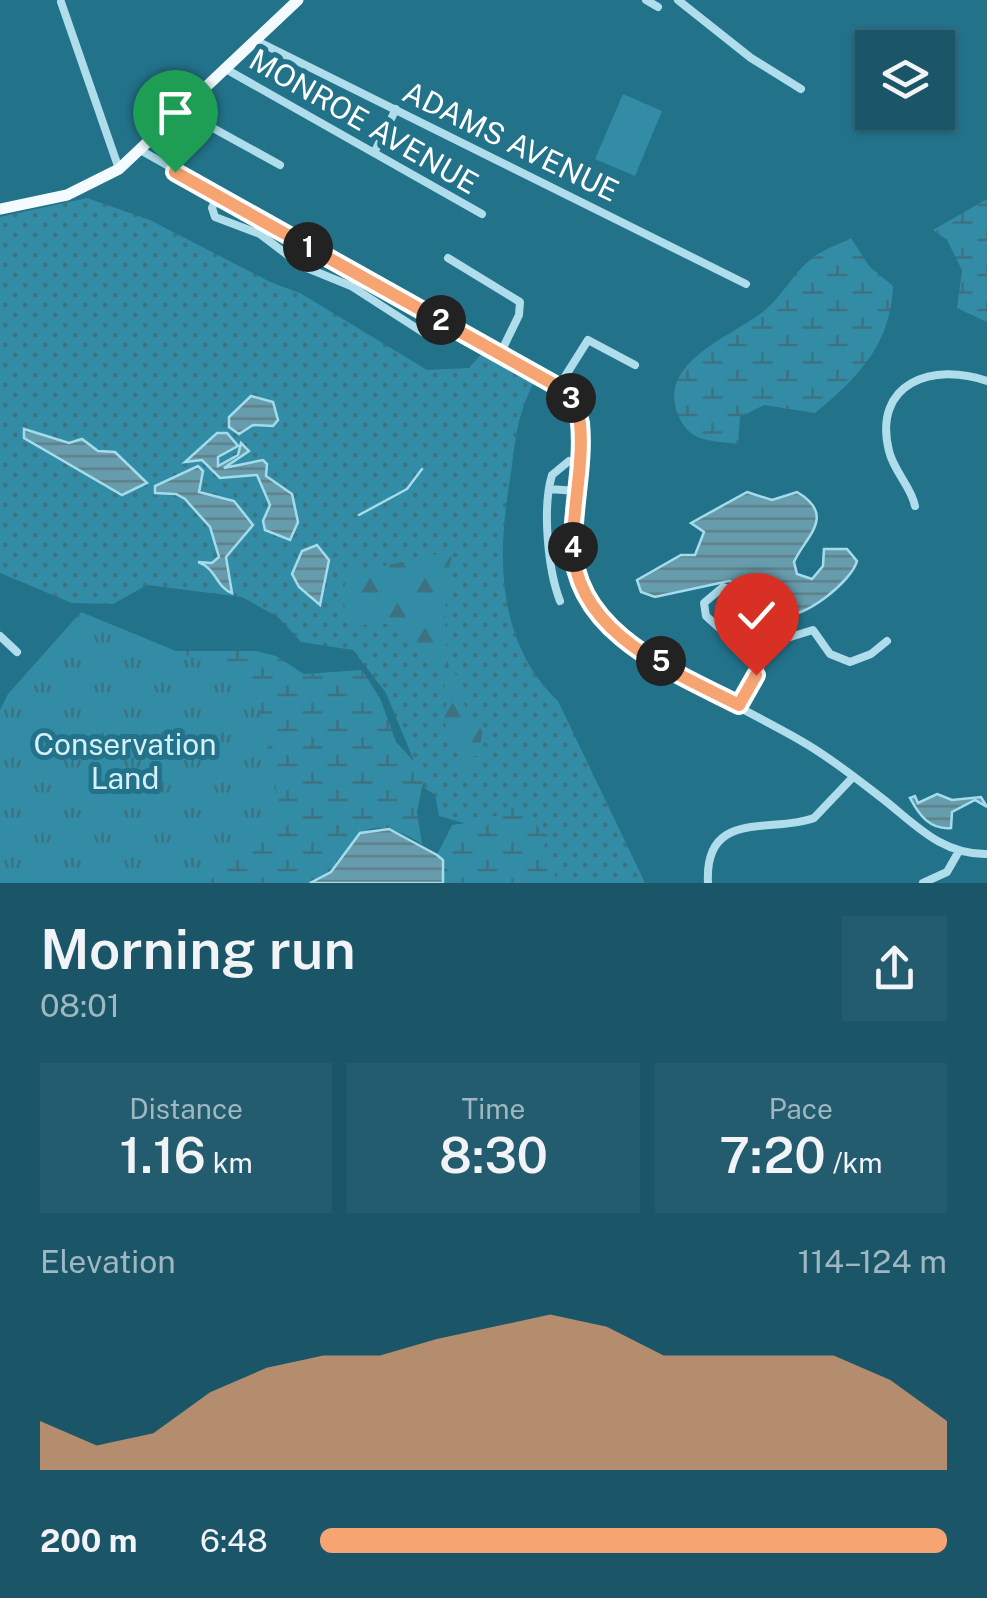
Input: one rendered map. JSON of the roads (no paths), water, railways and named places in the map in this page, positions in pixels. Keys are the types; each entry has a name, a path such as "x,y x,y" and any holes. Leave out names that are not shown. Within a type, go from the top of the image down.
{"main road":[{"path":"0,209 68,195 119,169 298,0"}],"street":[{"path":"646,0 658,7"},
{"path":"678,0 750,58 800,90"},
{"path":"61,2 119,169"},
{"name":"ADAMS AVENUE","path":"255,40 746,284"},
{"name":"MONROE AVENUE","path":"224,68 482,214"},
{"path":"374,153 396,110"},
{"path":"182,111 280,165"},
{"path":"142,151 559,386 580,416 574,555 591,610 618,634 853,777 934,840 959,851 987,854"},
{"path":"217,196 212,208 215,217 260,234 306,268 366,294 424,333 440,320"},
{"path":"306,268 316,251"},
{"path":"448,258 520,302 520,314 501,352"},
{"path":"559,386 588,340 635,365"},
{"path":"915,506 893,463 887,440 894,402 914,381 931,373 960,373 987,381"},
{"path":"560,601 551,575 549,489 554,472 569,461"},
{"path":"549,489 578,491"},
{"path":"760,665 706,616 703,610 709,596 723,587 736,592 761,613 774,642"},
{"path":"739,705 774,642 812,630 830,654 850,662 871,654 886,641"},
{"path":"0,636 17,652"},
{"path":"708,883 709,862 728,836 751,825 809,821 825,810 853,777"},
{"path":"923,883 947,872 959,851"}],"waterway":[{"path":"359,515 407,489 422,469"}],"park label":[{"name":"Conservation Land","path":"125,761"}]}
